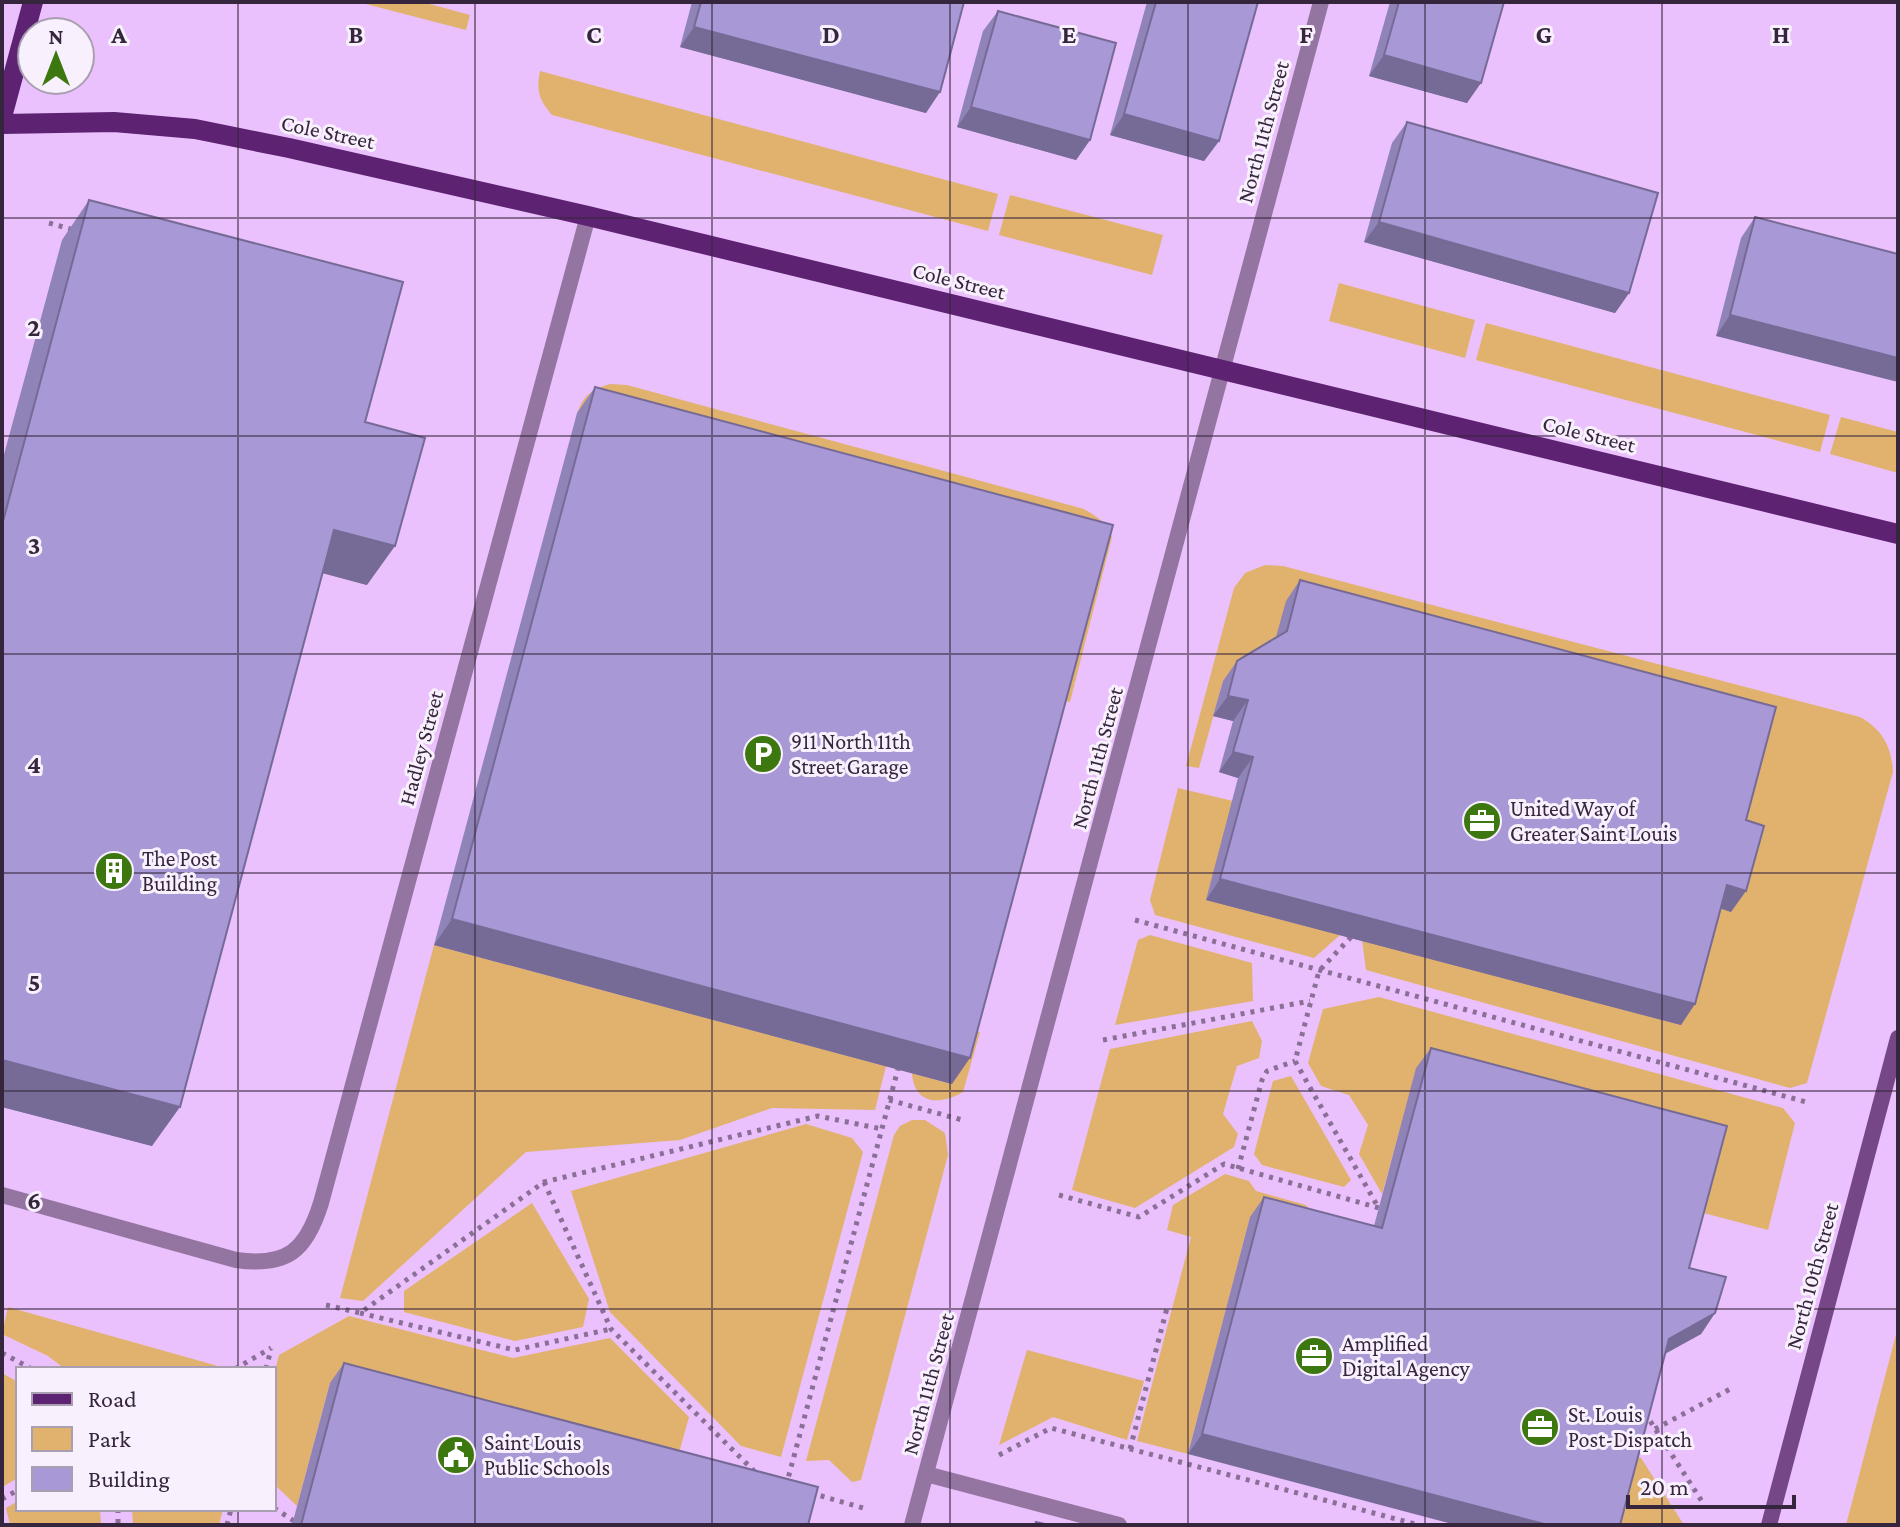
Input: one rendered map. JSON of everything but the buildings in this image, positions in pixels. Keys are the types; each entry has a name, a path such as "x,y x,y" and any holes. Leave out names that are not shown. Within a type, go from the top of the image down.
{"main road":[{"path":"2,117 33,2"},
{"name":"Cole Street","path":"2,124 114,122 195,129 588,216 1898,534"}],"street":[{"name":"North 11th Street","path":"912,1525 1321,2"},
{"name":"Hadley Street","path":"2,1195 261,1264 287,1257 305,1242 315,1224 588,216"},
{"name":"North 10th Street","path":"1769,1525 1898,1038"},
{"path":"926,1474 1119,1525"}],"path":[{"path":"49,223 79,231"},
{"path":"1135,920 1810,1103"},
{"path":"1059,1195 1139,1217 1224,1164 1379,1208 1295,1061 1319,971 1351,937"},
{"path":"1103,1040 1311,1001"},
{"path":"1238,1169 1262,1080 1267,1071 1295,1061"},
{"path":"785,1487 898,1069"},
{"path":"889,1100 966,1121"},
{"path":"360,1313 544,1182 818,1116 882,1129"},
{"path":"544,1182 611,1329 763,1480"},
{"path":"326,1305 515,1350 611,1329"},
{"path":"1130,1449 1167,1308"},
{"path":"238,1367 271,1348 266,1367"},
{"path":"2,1353 28,1367"},
{"path":"1655,1429 1734,1387"},
{"path":"1642,1408 1703,1503"},
{"path":"988,1461 1051,1428 1419,1525"},
{"path":"774,1483 863,1508"},
{"path":"276,1509 294,1521"}],"green space":[{"path":"358,2 422,2 470,15 466,30"},
{"path":"540,71 998,194 988,231 552,115 540,94"},
{"path":"1010,195 1163,235 1152,275 999,235"},
{"path":"1339,283 1475,320 1465,358 1329,321"},
{"path":"1486,323 1830,415 1820,452 1476,360"},
{"path":"610,384 627,385 1084,509 1093,515 1104,524 1112,537 1070,702 1056,699 577,413 589,394"},
{"path":"1841,417 1898,432 1898,473 1830,454"},
{"path":"1265,565 1283,566 1860,717 1874,727 1888,747 1893,772 1807,1083 1790,1088 1366,970 1362,940 1713,906 1731,911 1272,652 1223,681 1199,768 1186,766 1234,588 1245,573"},
{"path":"1178,788 1233,801 1340,935 1314,958 1155,915 1150,900"},
{"path":"1150,935 1252,963 1253,1001 1115,1025 1138,940"},
{"path":"434,945 886,1066 875,1110 772,1108 680,1140 526,1152 363,1301 340,1298"},
{"path":"1379,997 1783,1108 1795,1123 1768,1230 1696,1211 1417,1068 1382,1194 1359,1154 1368,1125 1349,1095 1321,1086 1308,1063 1323,1009"},
{"path":"1252,1021 1262,1041 1259,1058 1237,1066 1223,1114 1238,1134 1234,1147 1135,1208 1072,1190 1110,1049"},
{"path":"967,1029 980,1032 963,1092 937,1100 923,1096 917,1091 912,1073 951,1084"},
{"path":"1291,1076 1351,1180 1344,1187 1262,1165 1254,1154 1273,1081"},
{"path":"912,1120 925,1120 945,1133 948,1155 861,1480 852,1482 829,1460 806,1461 894,1135 900,1126"},
{"path":"806,1124 852,1138 863,1152 781,1457 741,1446 610,1312 571,1191"},
{"path":"1225,1174 1249,1181 1256,1191 1306,1205 1326,1238 1250,1218 1188,1454 1137,1441 1191,1237 1167,1230 1173,1205"},
{"path":"532,1203 589,1299 583,1327 515,1341 404,1312 404,1291"},
{"path":"8,1307 218,1366 62,1367 48,1356 2,1334"},
{"path":"349,1316 513,1358 610,1338 689,1417 673,1474 330,1383 297,1506 276,1486 276,1367 279,1355"},
{"path":"1898,1327 1898,1525 1846,1525"},
{"path":"1027,1350 1144,1381 1127,1440 1053,1417 999,1445"},
{"path":"2,1373 16,1381 16,1479 2,1487"},
{"path":"1630,1455 1641,1458 1684,1525 1611,1525"},
{"path":"16,1502 16,1511 100,1511 101,1525 10,1525 6,1508"},
{"path":"132,1511 222,1511 219,1525 133,1525"}],"place":[{"name":"911 North 11th Street Garage","path":"763,754"},
{"name":"United Way of Greater Saint Louis","path":"1482,821"},
{"name":"The Post Building","path":"114,871"},
{"name":"Amplified Digital Agency","path":"1314,1356"},
{"name":"St. Louis Post-Dispatch","path":"1540,1427"},
{"name":"Saint Louis Public Schools","path":"456,1455"}]}
